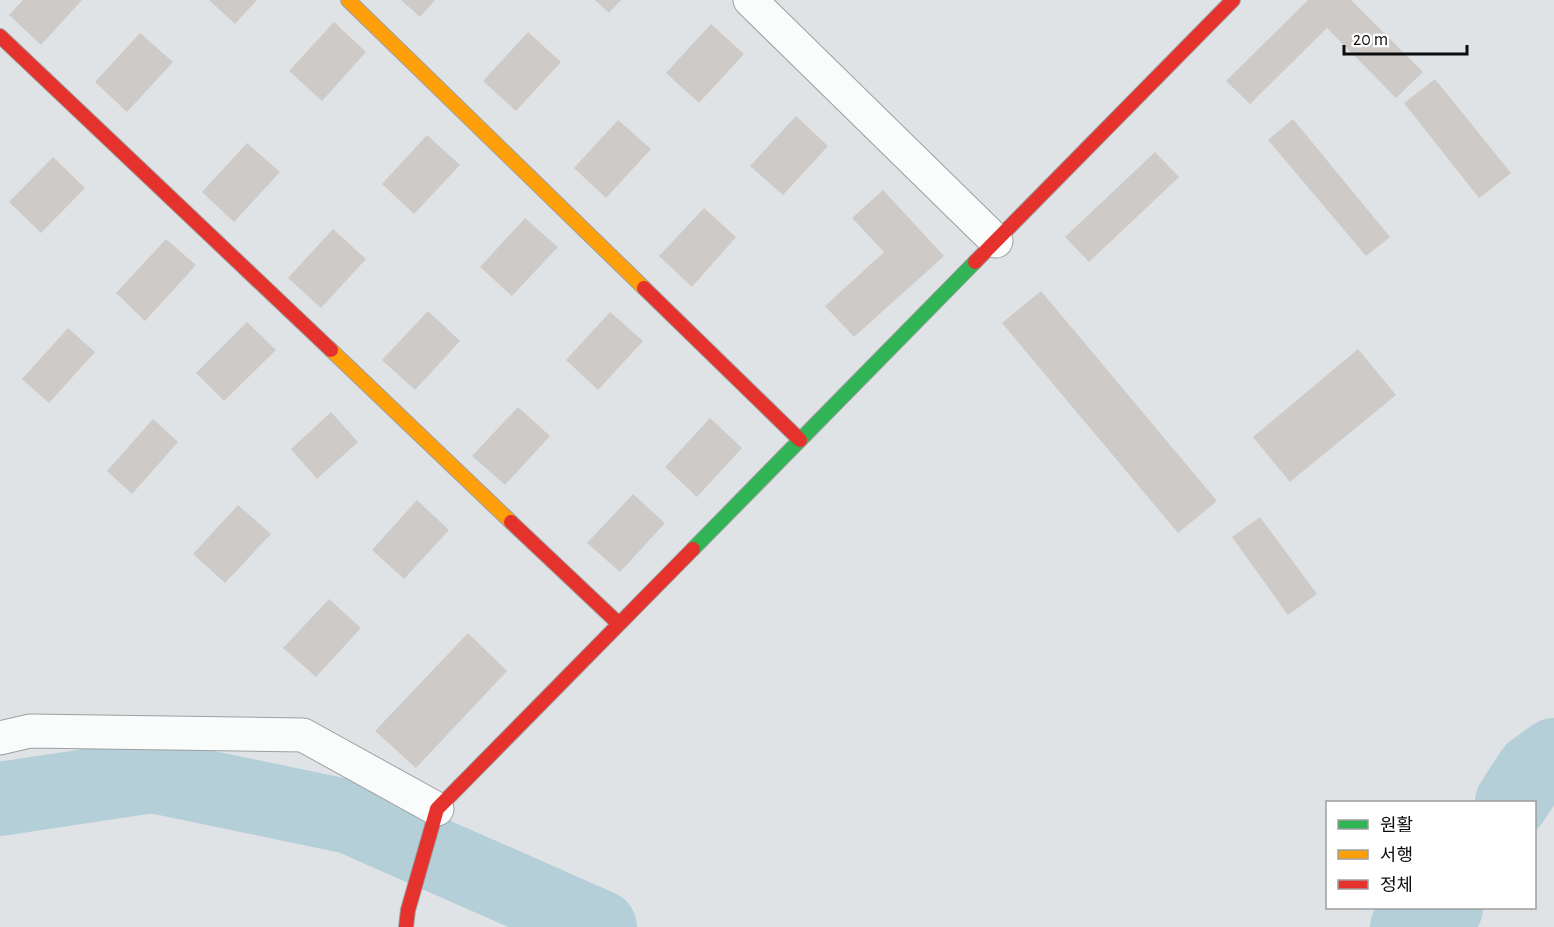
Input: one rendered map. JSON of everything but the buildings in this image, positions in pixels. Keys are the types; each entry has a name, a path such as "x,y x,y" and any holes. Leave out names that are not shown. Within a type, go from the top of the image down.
{"street":[{"path":"348,0 800,440"},
{"path":"750,0 996,241"},
{"path":"406,927 408,910 434,821 619,624 1233,0"},
{"path":"0,36 619,624"},
{"path":"0,738 30,731 303,735 434,821"}],"waterway":[{"path":"1513,801 1532,771 1554,755"},
{"path":"0,799 153,776 350,817 600,927"},
{"path":"1407,927 1441,916 1445,909"}],"traffic: fast":[{"path":"693,549 975,262"}],"traffic: slow":[{"path":"348,0 644,288"},
{"path":"331,350 511,522"}],"traffic: jam":[{"path":"975,262 1233,0"},
{"path":"0,36 331,350"},
{"path":"644,288 800,440"},
{"path":"511,522 619,624"},
{"path":"406,927 408,910 437,809 693,549"}]}
